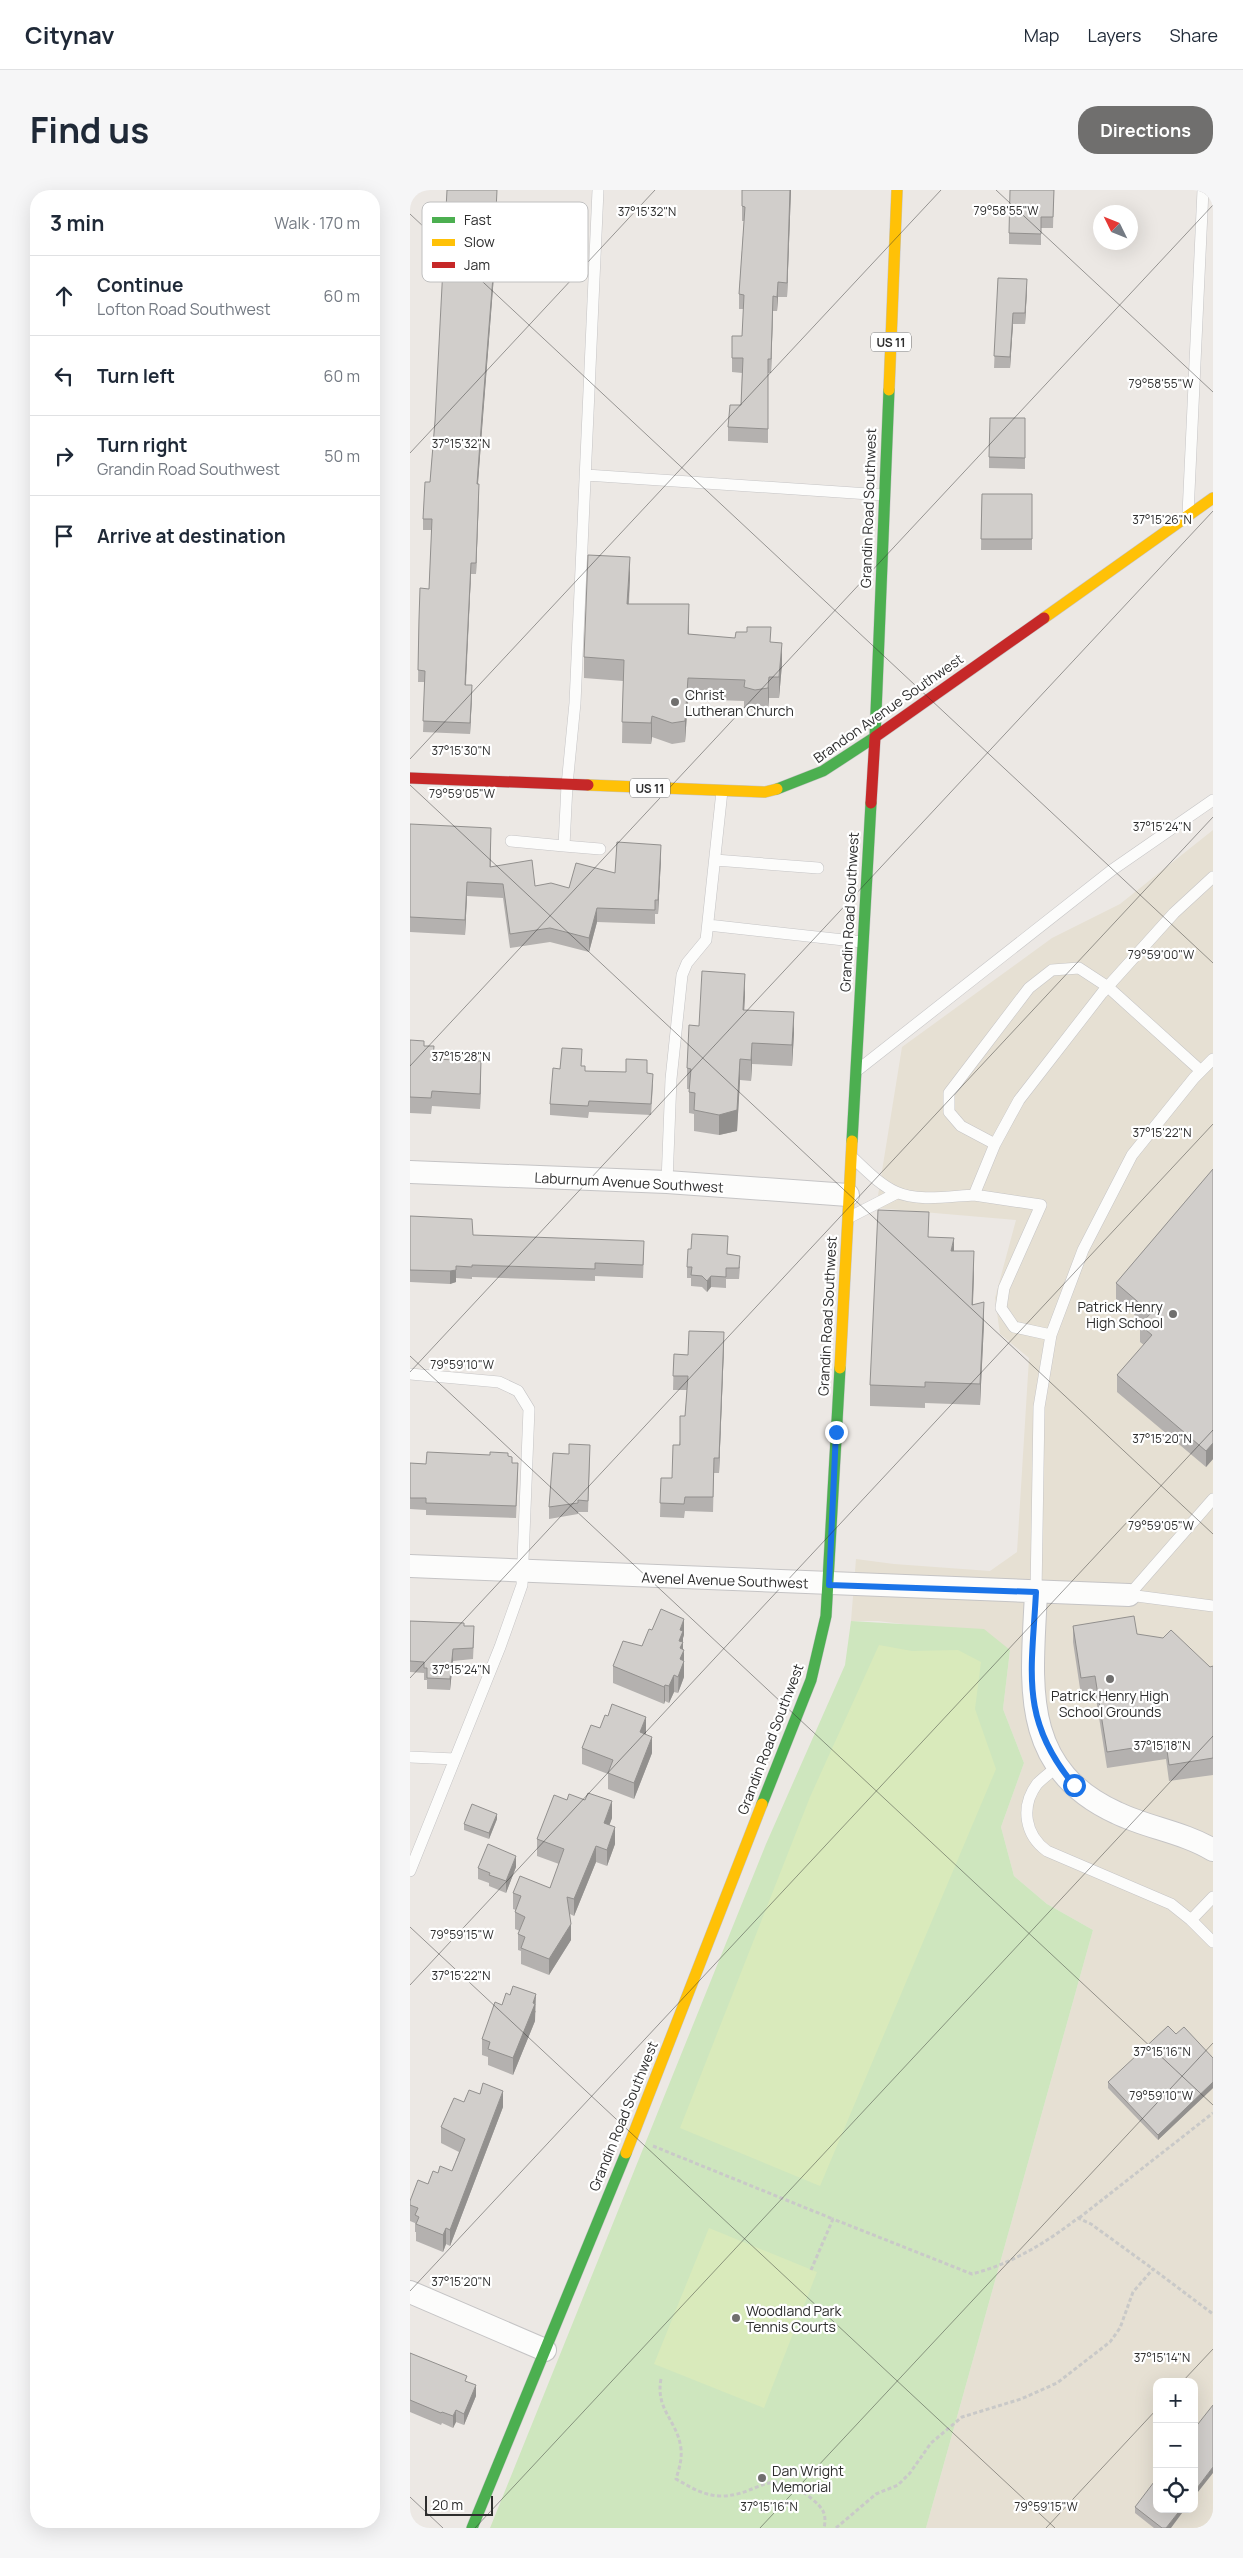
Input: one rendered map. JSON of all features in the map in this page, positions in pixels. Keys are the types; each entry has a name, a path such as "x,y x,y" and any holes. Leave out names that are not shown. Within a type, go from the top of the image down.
{"street":[{"name":"Grandin Road Southwest","path":"472,2528 632,2137 811,1680 826,1616 874,737 897,190"},
{"name":"Brandon Avenue Southwest","path":"410,778 765,792 796,785 818,776 1213,498"},
{"name":"Laburnum Avenue Southwest","path":"410,1172 667,1182 848,1195"},
{"name":"Avenel Avenue Southwest","path":"410,1566 829,1585 1130,1595"},
{"path":"1036,1592 1032,1683 1034,1712 1043,1739 1058,1766 1074,1785 1099,1804 1118,1814 1198,1841 1213,1850"},
{"path":"410,2292 545,2350"}],"lane":[{"path":"564,846 566,785 575,703 598,190"},
{"path":"1188,516 1203,190"},
{"path":"586,475 884,495"},
{"path":"667,1182 671,1079 682,975 687,963 706,940 722,791"},
{"path":"856,1072 1112,870 1213,800"},
{"path":"511,841 600,849"},
{"path":"714,860 818,868"},
{"path":"974,1195 995,1144 1019,1100 1108,987 1174,913 1213,877"},
{"path":"708,925 862,942"},
{"path":"995,1144 961,1126 950,1112 949,1093 1029,988 1052,970 1079,968 1108,987 1200,1072"},
{"path":"1036,1592 1039,1407 1050,1335 1082,1250 1132,1156 1200,1072 1213,1059"},
{"path":"850,1155 875,1178 897,1193 922,1197 974,1195 1041,1205 1004,1288 1001,1308 1014,1327 1050,1335"},
{"path":"847,1219 897,1193"},
{"path":"410,1374 500,1382 518,1390 529,1409 522,1585 500,1647 410,1871"},
{"path":"1130,1595 1213,1499"},
{"path":"1130,1595 1213,1606"},
{"path":"410,1757 455,1759"},
{"path":"1058,1766 1038,1784 1027,1807 1027,1823 1038,1844 1047,1851 1171,1904 1213,1942"},
{"path":"1190,1920 1213,1897"}],"path":[{"path":"632,2137 972,2274 989,2270 1036,2249 1213,2113"},
{"path":"1078,2218 1091,2224 1213,2314"},
{"path":"811,2270 833,2219"},
{"path":"836,2528 876,2494 898,2485 910,2473 930,2443 962,2417 1021,2399 1057,2382 1110,2342 1120,2328 1133,2292 1153,2269"},
{"path":"661,2379 659,2396 681,2448 681,2465 676,2480 699,2492 717,2496 737,2495 761,2484 784,2481 801,2489 821,2506 826,2518 824,2528"}],"shaded area":[{"name":"Patrick Henry High School Grounds","path":"1213,830 1213,2528 926,2528 1093,1930 1047,1904 1014,1876 1001,1827 1024,1763 1003,1709 1010,1650 928,1627 878,1621 851,1621 856,1559 894,1564 990,1571 1017,1552 1029,1358 1000,1334 995,1298 1016,1220 876,1208 902,1047 1052,938 1120,904"}],"green space":[{"path":"851,1621 984,1629 1010,1650 1003,1709 1024,1763 1001,1827 1014,1876 1047,1904 1093,1930 926,2528 490,2528 766,1844 845,1665"},
{"path":"879,1645 912,1651 958,1650 981,1662 975,1709 996,1769 820,2186 680,2128 810,1797"},
{"name":"Woodland Park Tennis Courts","path":"709,2228 817,2272 764,2408 654,2364"}],"building":[{"path":"447,190 497,190 496,202 446,202"},
{"path":"742,190 790,190 787,283 778,282 777,297 773,296 771,359 768,359 768,429 728,427 730,405 741,405 743,358 732,358 732,336 742,336 744,295 739,294 745,207 742,206"},
{"path":"1010,190 1054,190 1053,217 1041,217 1041,234 1009,233"},
{"path":"998,278 1027,279 1025,313 1013,313 1010,357 994,356"},
{"path":"442,282 493,282 477,484 479,484 476,563 471,563 465,685 472,685 470,723 423,721 425,671 418,670 420,588 429,589 432,519 423,519 425,482 430,482"},
{"path":"990,418 1025,418 1025,458 989,457"},
{"path":"982,494 1032,494 1032,539 981,539"},
{"path":"588,555 630,557 627,604 689,604 688,634 735,638 736,632 747,632 747,627 771,627 770,642 782,643 779,677 769,677 768,688 755,690 744,687 745,680 688,678 685,721 672,723 652,716 651,723 622,722 624,660 584,657"},
{"path":"410,824 491,828 490,867 532,860 535,886 551,883 569,888 576,863 615,873 617,842 661,845 658,900 655,900 655,910 597,908 589,938 550,928 510,934 503,884 467,882 465,920 410,917"},
{"path":"702,971 745,974 743,1010 794,1012 792,1045 752,1043 751,1060 740,1059 737,1110 719,1115 694,1110 695,1093 689,1092 691,1069 687,1068 689,1025 699,1026"},
{"path":"410,1040 424,1041 424,1046 434,1046 433,1059 481,1061 480,1094 432,1091 431,1098 410,1097"},
{"path":"562,1048 582,1049 581,1066 585,1066 585,1071 626,1072 626,1059 647,1060 647,1073 653,1074 651,1104 589,1101 588,1106 550,1104 553,1068 560,1069"},
{"name":"Patrick Henry High School","path":"1213,1169 1213,1443 1206,1451 1117,1375 1152,1335 1140,1325 1151,1313 1116,1283"},
{"path":"878,1210 929,1212 928,1237 954,1238 951,1251 974,1251 972,1305 984,1302 980,1384 925,1382 925,1387 870,1385"},
{"path":"410,1216 472,1219 473,1235 644,1241 643,1265 595,1263 595,1269 472,1265 472,1267 456,1266 456,1270 450,1271 410,1270"},
{"path":"692,1234 728,1236 727,1254 740,1256 739,1268 726,1268 726,1277 711,1276 707,1281 702,1276 691,1275 692,1267 687,1267 688,1249 691,1249"},
{"path":"689,1331 724,1332 719,1458 714,1458 713,1497 685,1497 684,1504 660,1503 661,1478 672,1478 673,1445 680,1445 680,1416 685,1416 688,1376 673,1376 674,1354 688,1355"},
{"path":"569,1444 590,1445 588,1501 578,1500 578,1503 549,1507 553,1453 569,1454"},
{"path":"427,1452 490,1455 490,1452 508,1453 508,1456 512,1457 512,1463 518,1463 516,1506 426,1503 426,1498 410,1498 410,1463 426,1464"},
{"path":"661,1609 684,1619 680,1630 683,1631 679,1641 683,1642 680,1648 684,1650 680,1659 684,1661 678,1677 674,1675 669,1686 665,1685 664,1687 613,1666 623,1641 642,1646 649,1629 652,1630"},
{"path":"1134,1616 1137,1634 1163,1638 1171,1630 1210,1667 1213,1666 1213,1758 1169,1765 1166,1743 1107,1752 1095,1676 1081,1678 1073,1626"},
{"path":"410,1621 464,1623 464,1626 474,1626 473,1648 453,1649 450,1679 427,1678 427,1668 424,1668 424,1662 410,1661"},
{"path":"612,1704 646,1717 640,1732 652,1737 634,1783 608,1773 613,1760 582,1748 591,1725 600,1728 605,1715 608,1716"},
{"path":"588,1793 612,1801 604,1823 615,1827 607,1850 596,1846 574,1899 567,1897 571,1924 549,1959 521,1948 525,1937 518,1934 525,1917 515,1912 521,1896 513,1893 520,1876 550,1888 564,1849 537,1839 554,1795 567,1800 569,1794 585,1800"},
{"path":"472,1804 497,1814 489,1833 464,1824"},
{"path":"488,1844 516,1856 506,1881 489,1875 490,1873 478,1868"},
{"path":"513,1986 536,1994 533,2003 535,2004 513,2058 488,2049 490,2042 482,2039 495,2002 502,2005 506,1993 510,1995"},
{"path":"1168,2026 1176,2034 1184,2027 1213,2058 1213,2082 1158,2135 1108,2082"},
{"path":"483,2083 503,2091 450,2230 446,2228 443,2235 416,2224 419,2217 415,2215 418,2208 410,2205 410,2201 418,2180 428,2184 433,2171 438,2173 440,2166 452,2171 465,2139 441,2127 454,2098 464,2102 469,2090 480,2094"},
{"path":"410,2353 467,2376 465,2381 476,2385 464,2414 456,2410 453,2416 441,2413 410,2400"},
{"path":"1213,2405 1213,2467 1198,2487 1198,2468 1198,2424"},
{"path":"1153,2483 1153,2513 1178,2513 1166,2528 1162,2528 1135,2507"}],"traffic: fast":[{"path":"777,789 823,771 875,737 889,390"},
{"path":"852,1141 871,803"},
{"path":"762,1804 811,1680 826,1616 840,1368"},
{"path":"472,2528 626,2153"}],"traffic: slow":[{"path":"889,390 897,190"},
{"path":"1044,618 1213,498"},
{"path":"588,785 765,792 777,789"},
{"path":"840,1368 852,1141"},
{"path":"626,2153 762,1804"}],"traffic: jam":[{"path":"871,803 875,737 1044,618"},
{"path":"410,778 588,785"}],"place":[{"name":"Christ Lutheran Church","path":"675,702"},
{"name":"Patrick Henry High School","path":"1173,1314"},
{"name":"Patrick Henry High School Grounds","path":"1110,1679"},
{"name":"Woodland Park Tennis Courts","path":"736,2318"},
{"name":"Dan Wright Memorial","path":"762,2478"}],"route":[{"path":"836,1432 829,1585 1036,1592 1032,1683 1034,1712 1043,1739 1058,1766 1074,1785"}]}
